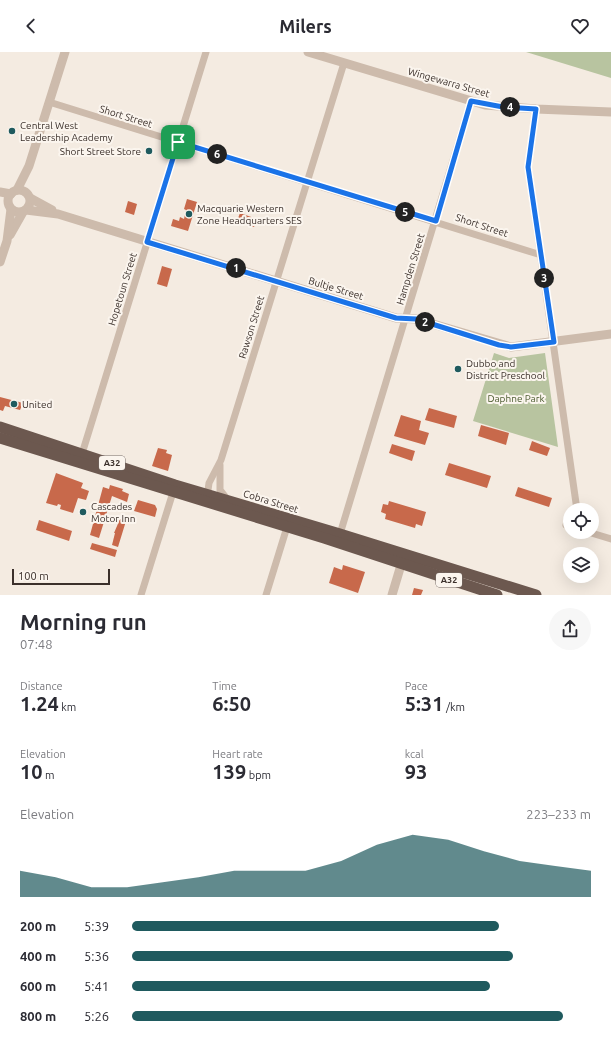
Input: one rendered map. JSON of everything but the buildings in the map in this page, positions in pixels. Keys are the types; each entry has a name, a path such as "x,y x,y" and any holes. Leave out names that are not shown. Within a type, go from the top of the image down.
{"highway":[{"name":"Cobra Street","path":"0,427 81,458 174,488 340,534 536,595"},
{"name":"Cobra Street","path":"0,438 81,458"},
{"name":"Cobra Street","path":"174,488 206,493 231,505 287,527 497,595"},
{"path":"324,538 333,538 340,534 344,541 385,558"},
{"path":"380,547 396,555 401,565"}],"street":[{"path":"7,241 10,207 8,199 14,192 29,166 65,52"},
{"name":"Hopetoun Street","path":"81,458 206,52"},
{"name":"Wingewarra Street","path":"308,52 471,101 503,107 611,112"},
{"name":"Rawson Street","path":"206,493 221,460 344,63"},
{"name":"Hampden Street","path":"340,534 436,221 471,101"},
{"name":"Short Street","path":"50,102 436,221 541,255"},
{"path":"536,109 528,167 576,503"},
{"path":"0,262 7,241 30,203 29,166"},
{"path":"0,192 24,191 29,196"},
{"name":"Bultje Street","path":"29,196 58,214"},
{"path":"0,200 17,212 25,211"},
{"name":"Bultje Street","path":"25,211 58,214 396,318 416,319 511,347 611,334"},
{"name":"Rawson Street","path":"221,460 220,490 231,505"},
{"path":"141,595 174,488"},
{"path":"266,595 287,527 285,521 278,516"},
{"path":"599,535 611,539"},
{"path":"392,595 401,565"}],"green space":[{"path":"526,52 611,52 611,78"},
{"name":"Daphne Park","path":"494,353 509,358 545,353 558,447 473,421"}],"place":[{"name":"Central West Leadership Academy","path":"12,131"},
{"name":"Short Street Store","path":"149,151"},
{"name":"Macquarie Western Zone Headquarters SES","path":"189,214"},
{"name":"Dubbo and District Preschool","path":"458,369"},
{"name":"United","path":"14,404"},
{"name":"Cascades Motor Inn","path":"83,512"}],"route":[{"path":"471,101 485,105 536,109 528,167 554,342 511,347 499,345 416,319 396,318 147,242 178,142 436,221 471,101"}]}
